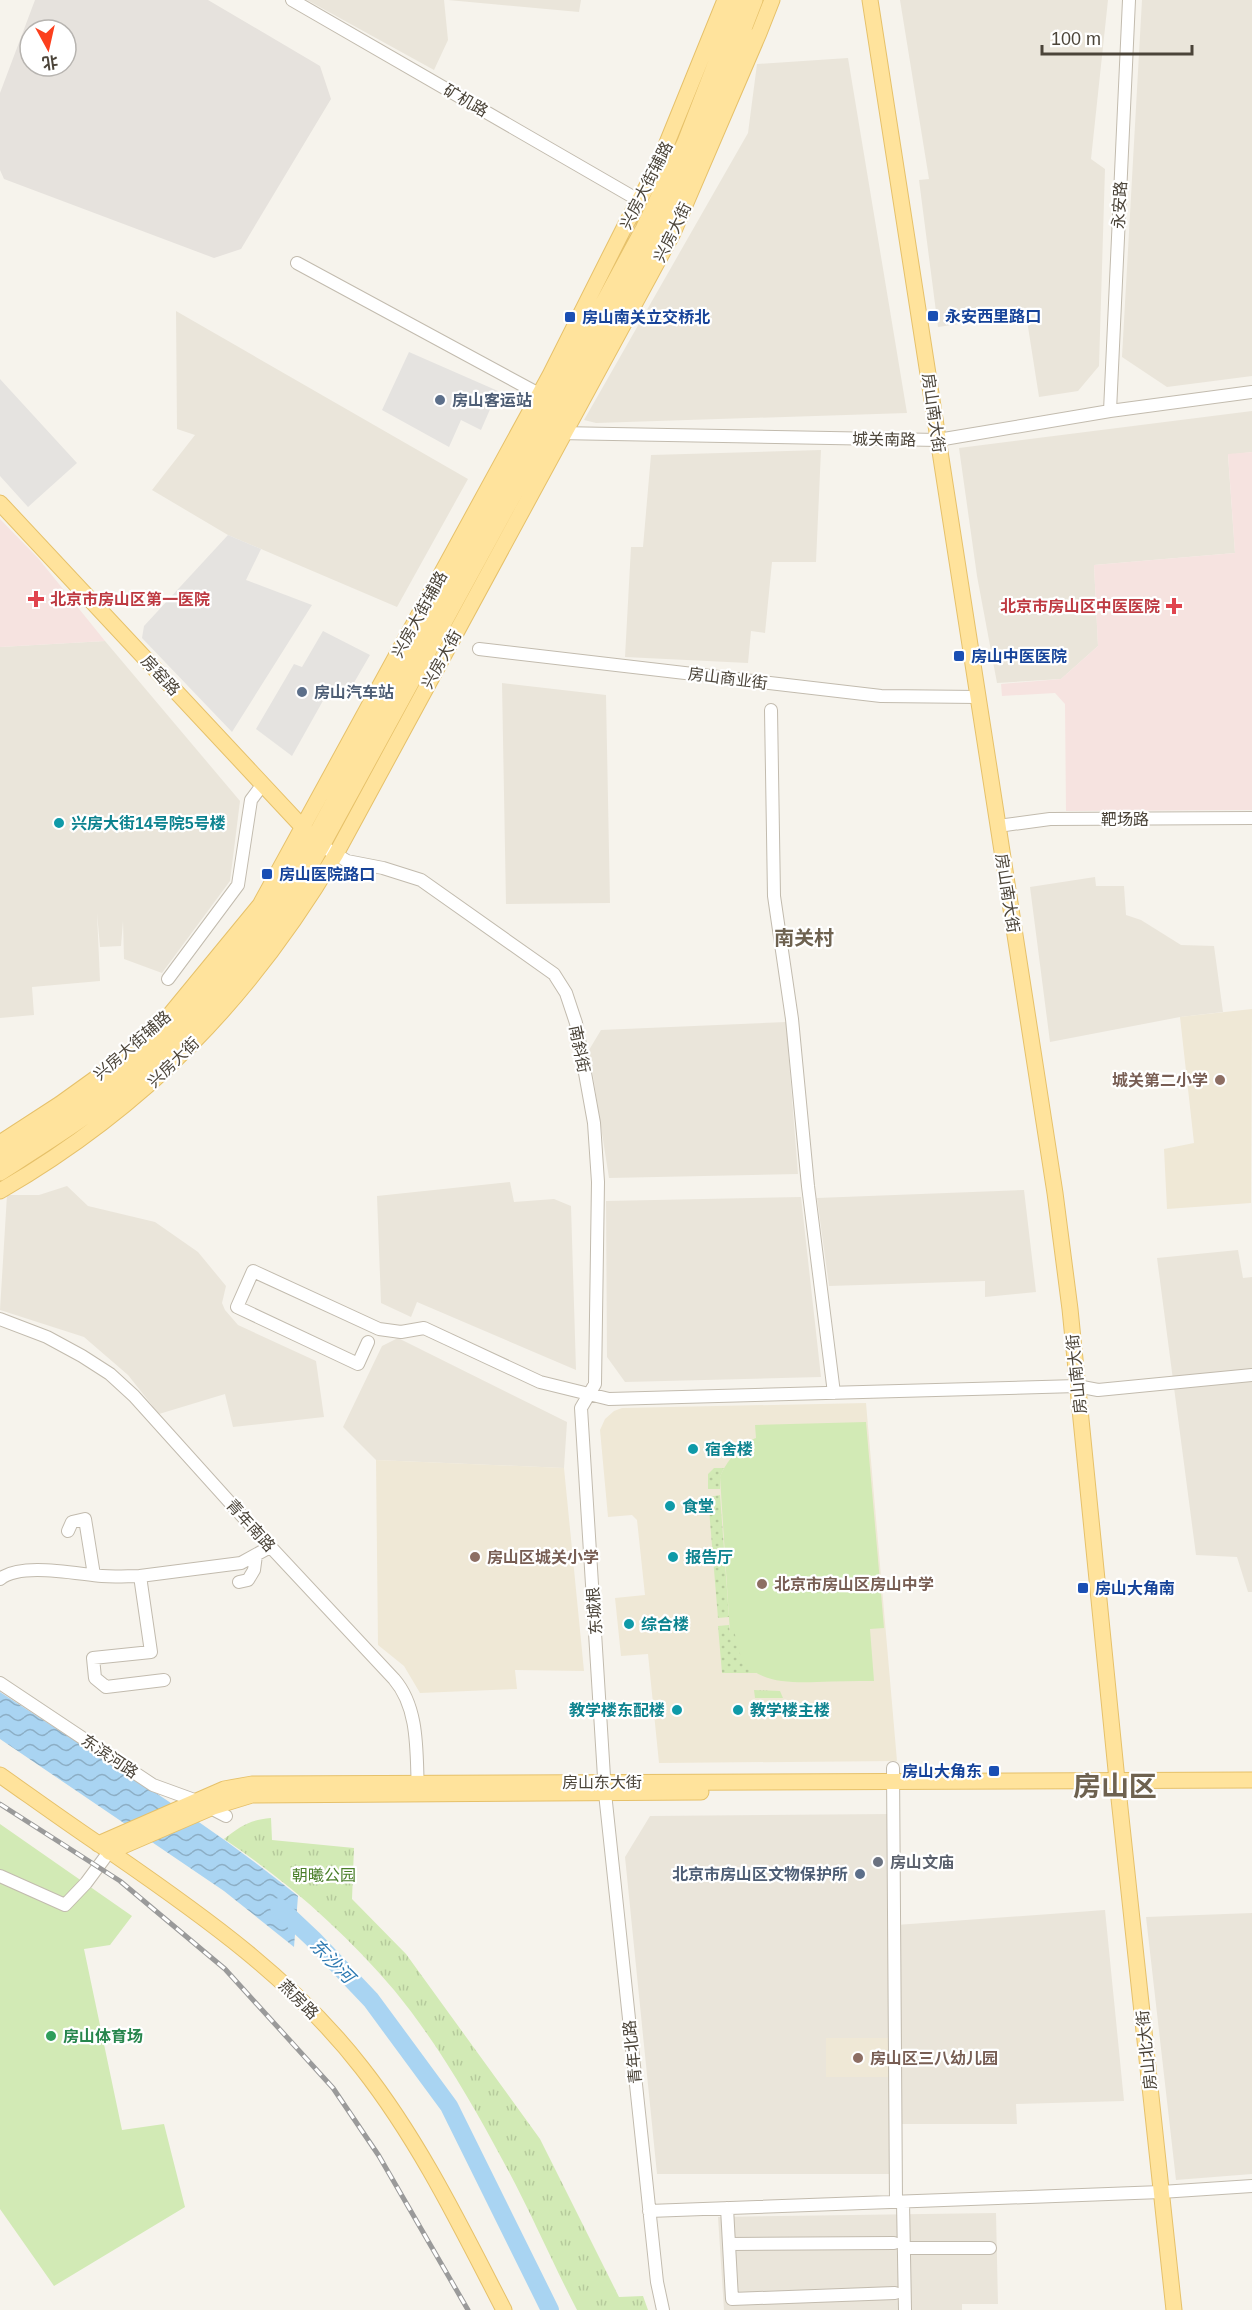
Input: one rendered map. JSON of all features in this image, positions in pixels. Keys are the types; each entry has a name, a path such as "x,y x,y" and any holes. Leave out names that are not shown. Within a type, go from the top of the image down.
{"main road":[{"name":"兴房大街辅路","path":"0,1143 117,1063 168,1017 313,837 395,656 583,313 626,224 656,170 725,0"},
{"name":"兴房大街","path":"313,837 643,229 685,142 740,0"},
{"name":"兴房大街","path":"0,1173 132,1082 185,1033 214,999 246,951 548,432 659,229 698,148 755,0"},
{"name":"兴房大街","path":"6,1188 77,1142 149,1086 202,1034 279,942 313,893 566,433 673,233 772,0"},
{"name":"房山南大街","path":"870,0 1056,1205 1118,1785"},
{"name":"兴房大街","path":"731,65 759,33"},
{"path":"643,229 656,170"},
{"path":"583,313 609,292"},
{"name":"房窑路","path":"0,502 313,837"},
{"path":"368,712 387,702"},
{"path":"246,921 246,951 279,942"},
{"name":"兴房大街","path":"0,1157 67,1116 126,1070 179,1022 246,951"},
{"path":"202,1034 214,999"},
{"path":"6,1188 52,1139"},
{"name":"燕房路","path":"0,1775 207,1921 257,1959 299,1998 361,2066 417,2146 504,2310"},
{"name":"房山东大街","path":"104,1848 196,1808 252,1795 418,1788 605,1787 893,1780 1118,1785"},
{"path":"1118,1785 1252,1780"},
{"path":"1118,1785 1252,1790"},
{"name":"房山北大街","path":"1118,1785 1174,2310"}],"street":[{"name":"矿机路","path":"292,0 640,201"},
{"name":"永安路","path":"1110,411 1129,0"},
{"path":"297,262 539,394"},
{"name":"城关南路","path":"548,432 938,440 1110,411 1252,392"},
{"name":"房山商业街","path":"479,649 881,696 978,697"},
{"path":"771,710 774,896 792,1019 808,1186 834,1393"},
{"path":"168,979 238,885 251,800 263,784"},
{"name":"靶场路","path":"998,826 1050,819 1252,818"},
{"name":"南斜街","path":"313,837 347,861 383,868 420,880 554,974 566,993 576,1023 594,1123 598,1182 595,1384 589,1395"},
{"path":"368,1342 358,1364 237,1307 253,1271 379,1329 401,1332 424,1328 540,1382 609,1399 1077,1386 1098,1390 1252,1375"},
{"name":"青年南路","path":"0,1319 48,1337 110,1374 134,1396 405,1691 413,1727 418,1788"},
{"name":"东城根","path":"589,1395 581,1408 605,1787"},
{"path":"68,1531 72,1522 85,1519 94,1575"},
{"path":"0,1579 7,1574 24,1571 140,1576 241,1563 270,1546"},
{"path":"239,1582 248,1580 254,1570 256,1555"},
{"path":"140,1576 151,1652 93,1658 95,1678 106,1687 164,1680"},
{"name":"东滨河路","path":"0,1683 153,1785 196,1808 226,1816"},
{"path":"893,1780 899,2246 905,2310"},
{"name":"青年北路","path":"605,1787 657,2282 663,2310"},
{"path":"0,1876 65,1905 86,1883 104,1848"},
{"path":"650,2211 1161,2192 1252,2186"},
{"path":"727,2208 732,2299 895,2293"},
{"path":"729,2244 990,2248"}],"shaded area":[{"path":"35,0 208,0 320,66 331,99 241,249 214,258 4,179 0,170 0,93 18,45 18,78 78,78 78,18 28,18"},
{"path":"307,0 444,0 448,40 434,70"},
{"path":"448,0 581,0 579,12"},
{"path":"900,0 1108,0 1091,159 1105,169 1099,366 1078,391 1039,397 1026,314 938,327 919,180 929,179"},
{"path":"1142,0 1252,0 1252,376 1167,387 1122,357"},
{"path":"848,58 907,413 596,423 584,420 748,133 757,64"},
{"path":"176,311 468,479 397,607 228,535 152,490 195,435 177,429"},
{"name":"房山客运站","path":"409,352 498,391 481,430 461,420 449,447 382,410"},
{"path":"0,379 77,463 28,507 0,476"},
{"path":"1252,411 1252,452 1228,455 1235,553 1094,565 1098,646 1061,679 997,683 977,576 959,448"},
{"path":"821,450 816,562 772,562 765,633 751,631 748,663 625,657 631,547 643,547 651,455"},
{"name":"北京市房山区中医医院","path":"1252,452 1252,810 1066,811 1065,704 1055,693 1002,696 1001,684 1061,679 1098,646 1094,565 1235,553 1228,454"},
{"name":"北京市房山区第一医院","path":"0,519 38,558 105,641 0,647"},
{"path":"228,535 261,549 246,580 312,605 232,732 142,638 144,626"},
{"name":"房山汽车站","path":"323,631 370,655 344,700 329,690 292,756 256,729 294,664 302,667"},
{"path":"105,641 240,801 230,881 162,973 124,959 123,921 121,946 100,947 97,913 100,981 32,987 34,1015 0,1018 0,647"},
{"path":"502,683 606,695 610,903 506,904"},
{"path":"1095,877 1096,886 1124,886 1126,915 1141,920 1181,945 1214,946 1223,1012 1180,1017 1050,1042 1030,887"},
{"name":"城关第二小学","path":"1252,1009 1251,1203 1167,1209 1164,1149 1194,1143 1180,1017"},
{"path":"786,1022 798,1174 609,1178 589,1050 601,1030"},
{"path":"510,1182 514,1202 554,1199 571,1206 576,1370 417,1302 411,1317 381,1303 377,1196"},
{"path":"67,1186 88,1206 155,1222 198,1252 226,1286 222,1303 238,1325 316,1361 324,1417 233,1427 225,1394 159,1414 128,1375 84,1337 0,1310 7,1195 39,1195"},
{"path":"1024,1190 1036,1292 985,1297 985,1281 829,1286 817,1198"},
{"path":"801,1197 821,1377 625,1382 607,1357 606,1201"},
{"path":"1238,1250 1243,1278 1252,1277 1252,1592 1248,1592 1237,1557 1196,1555 1157,1258"},
{"path":"398,1338 567,1422 564,1468 376,1460 343,1427 382,1346"},
{"name":"北京市房山区房山中学","path":"866,1403 897,1761 659,1763 648,1654 621,1656 615,1598 645,1595 637,1520 632,1515 608,1517 600,1430 605,1419 614,1411 622,1408"},
{"name":"房山区城关小学","path":"376,1460 564,1468 584,1671 515,1670 517,1689 420,1693 404,1666 378,1645"},
{"path":"891,1814 890,2038 826,2039 826,2077 890,2077 890,2174 657,2174 625,1857 650,1816"},
{"path":"1105,1910 1124,2101 1016,2104 1017,2124 897,2124 896,1925"},
{"path":"1252,1913 1252,2174 1176,2180 1146,1917"},
{"name":"房山区三八幼儿园","path":"826,2038 890,2038 890,2077 826,2077"},
{"path":"996,2213 998,2304 962,2304 962,2310 724,2310 718,2217"}],"green space":[{"path":"866,1422 884,1628 870,1629 874,1681 788,1682 763,1676 744,1661 738,1649 735,1633 730,1633 720,1477 734,1454 756,1438 755,1425"},
{"path":"714,1468 724,1468 720,1477 720,1489 708,1489 708,1474"},
{"path":"720,1495 729,1617 718,1618 708,1497"},
{"path":"729,1625 730,1633 735,1633 741,1655 757,1673 722,1673 718,1626"},
{"path":"754,1690 780,1691 783,1698 755,1698"},
{"name":"朝曦公园","path":"271,1818 272,1840 354,1848 352,1899 406,1954 540,2139 619,2297 643,2296 648,2310 577,2310 490,2137 465,2093 424,2030 394,1990 356,1948 293,1890 224,1839 246,1824"},
{"name":"房山体育场","path":"0,1824 132,1916 110,1945 84,1949 122,2130 164,2124 185,2207 54,2286 0,2209"}],"water":[{"path":"0,1692 189,1815 298,1896 294,1947 224,1891 0,1739"}],"waterway":[{"name":"东沙河","path":"279,1907 371,2000 449,2106 550,2310"}],"railway":[{"path":"0,1804 120,1881 225,1969 333,2088 379,2156 468,2310"}],"place":[{"name":"永安西里路口","path":"933,316"},
{"name":"房山南关立交桥北","path":"570,317"},
{"name":"房山客运站","path":"440,400"},
{"name":"北京市房山区第一医院","path":"36,599"},
{"name":"北京市房山区中医医院","path":"1174,606"},
{"name":"房山中医医院","path":"959,656"},
{"name":"房山汽车站","path":"302,692"},
{"name":"兴房大街14号院5号楼","path":"59,823"},
{"name":"房山医院路口","path":"267,874"},
{"name":"城关第二小学","path":"1220,1080"},
{"name":"宿舍楼","path":"693,1449"},
{"name":"食堂","path":"670,1506"},
{"name":"房山区城关小学","path":"475,1557"},
{"name":"报告厅","path":"673,1557"},
{"name":"北京市房山区房山中学","path":"762,1584"},
{"name":"房山大角南","path":"1083,1588"},
{"name":"综合楼","path":"629,1624"},
{"name":"教学楼东配楼","path":"677,1710"},
{"name":"教学楼主楼","path":"738,1710"},
{"name":"房山大角东","path":"994,1771"},
{"name":"房山文庙","path":"878,1862"},
{"name":"北京市房山区文物保护所","path":"860,1874"},
{"name":"房山体育场","path":"51,2036"},
{"name":"房山区三八幼儿园","path":"858,2058"}],"district":[{"name":"南关村","path":"804,938"},
{"name":"房山区","path":"1115,1786"}]}
